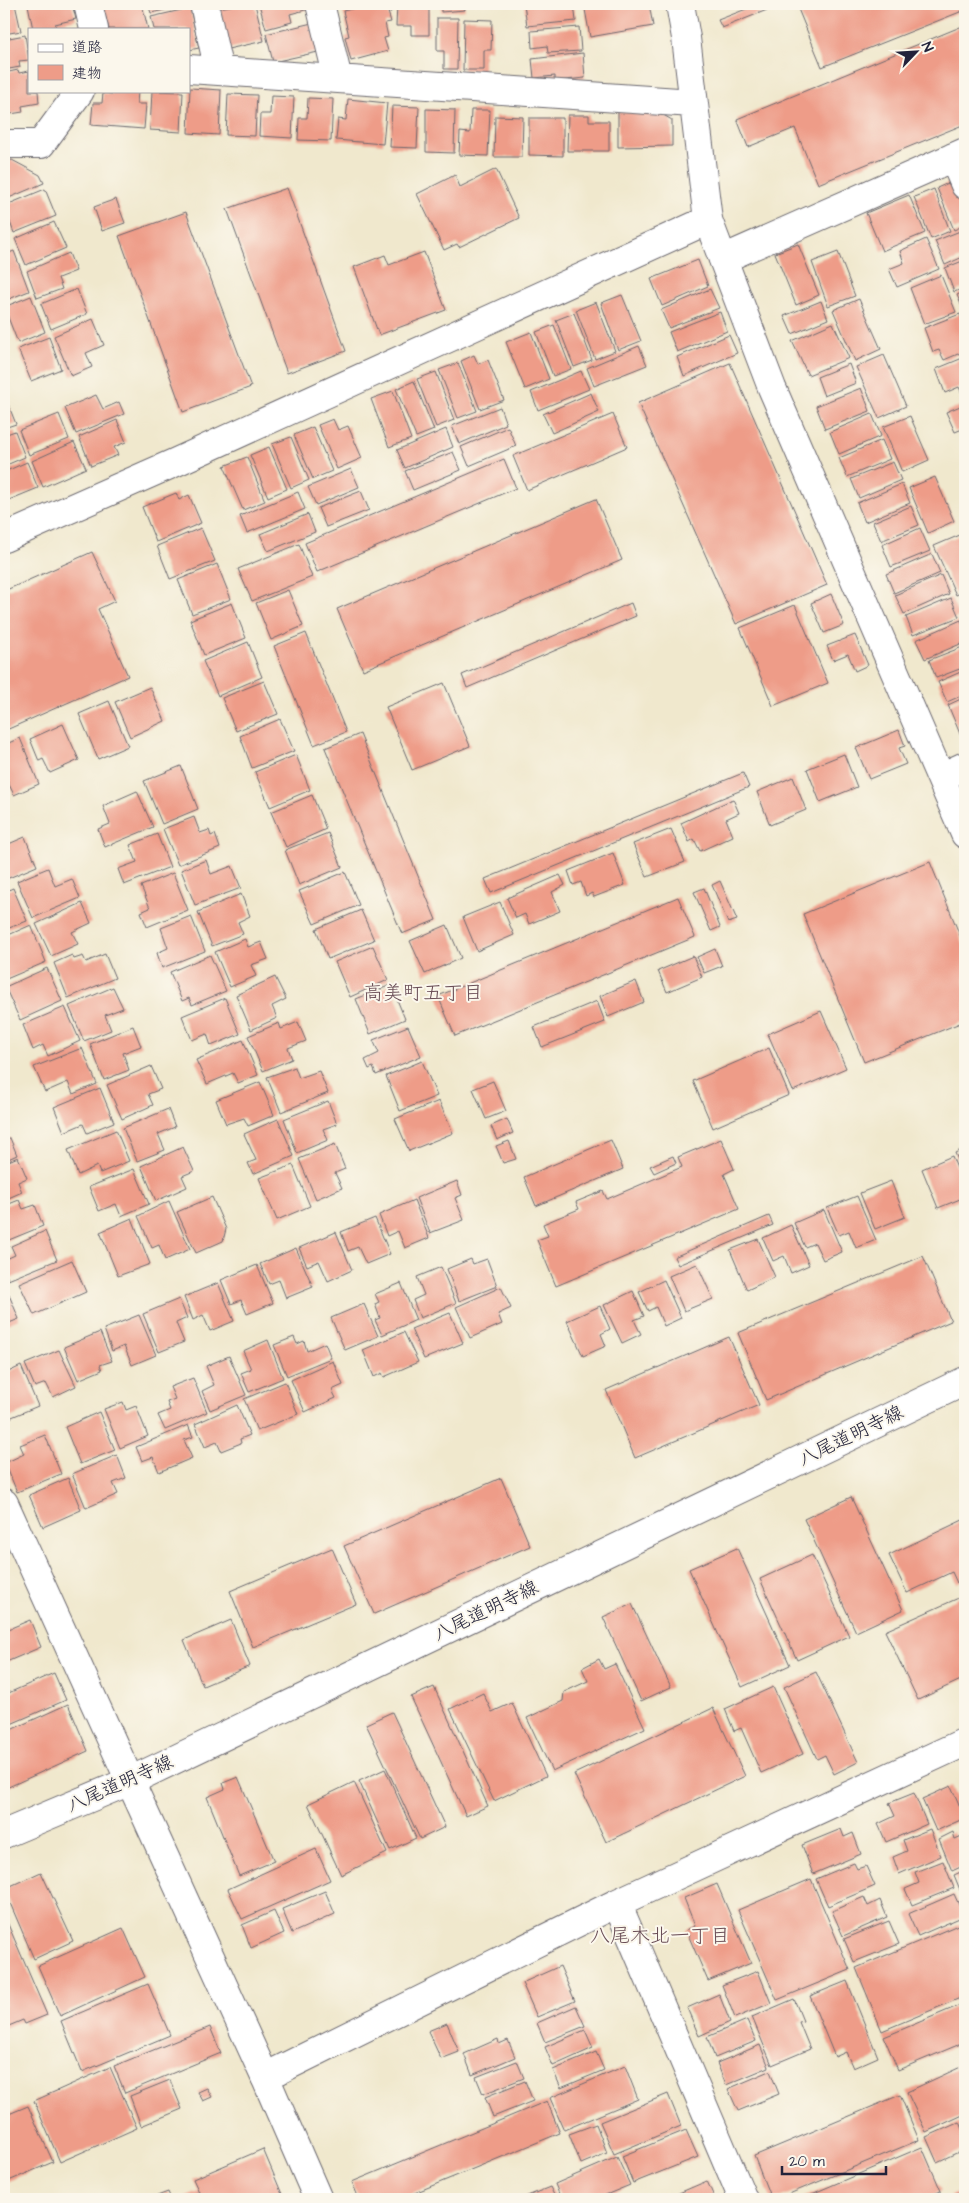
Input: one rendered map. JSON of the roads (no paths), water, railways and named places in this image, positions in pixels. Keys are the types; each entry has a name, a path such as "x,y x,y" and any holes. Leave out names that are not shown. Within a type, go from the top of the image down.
{"street":[{"path":"88,4 94,28"},
{"path":"204,4 219,71"},
{"path":"320,4 338,79"},
{"path":"680,4 686,38 708,220 772,388 953,771 965,834"},
{"path":"190,68 694,103"},
{"path":"4,144 41,144 79,92"},
{"path":"723,259 959,154 965,185"},
{"path":"4,538 174,463 708,220"},
{"name":"八尾道明寺線","path":"4,1834 130,1781 965,1381"},
{"path":"4,1503 265,2077 318,2199"},
{"path":"265,2077 617,1903 965,1744"},
{"path":"617,1903 743,2199"}],"district":[{"name":"高美町五丁目","path":"423,993"},
{"name":"八尾木北一丁目","path":"660,1936"}]}
